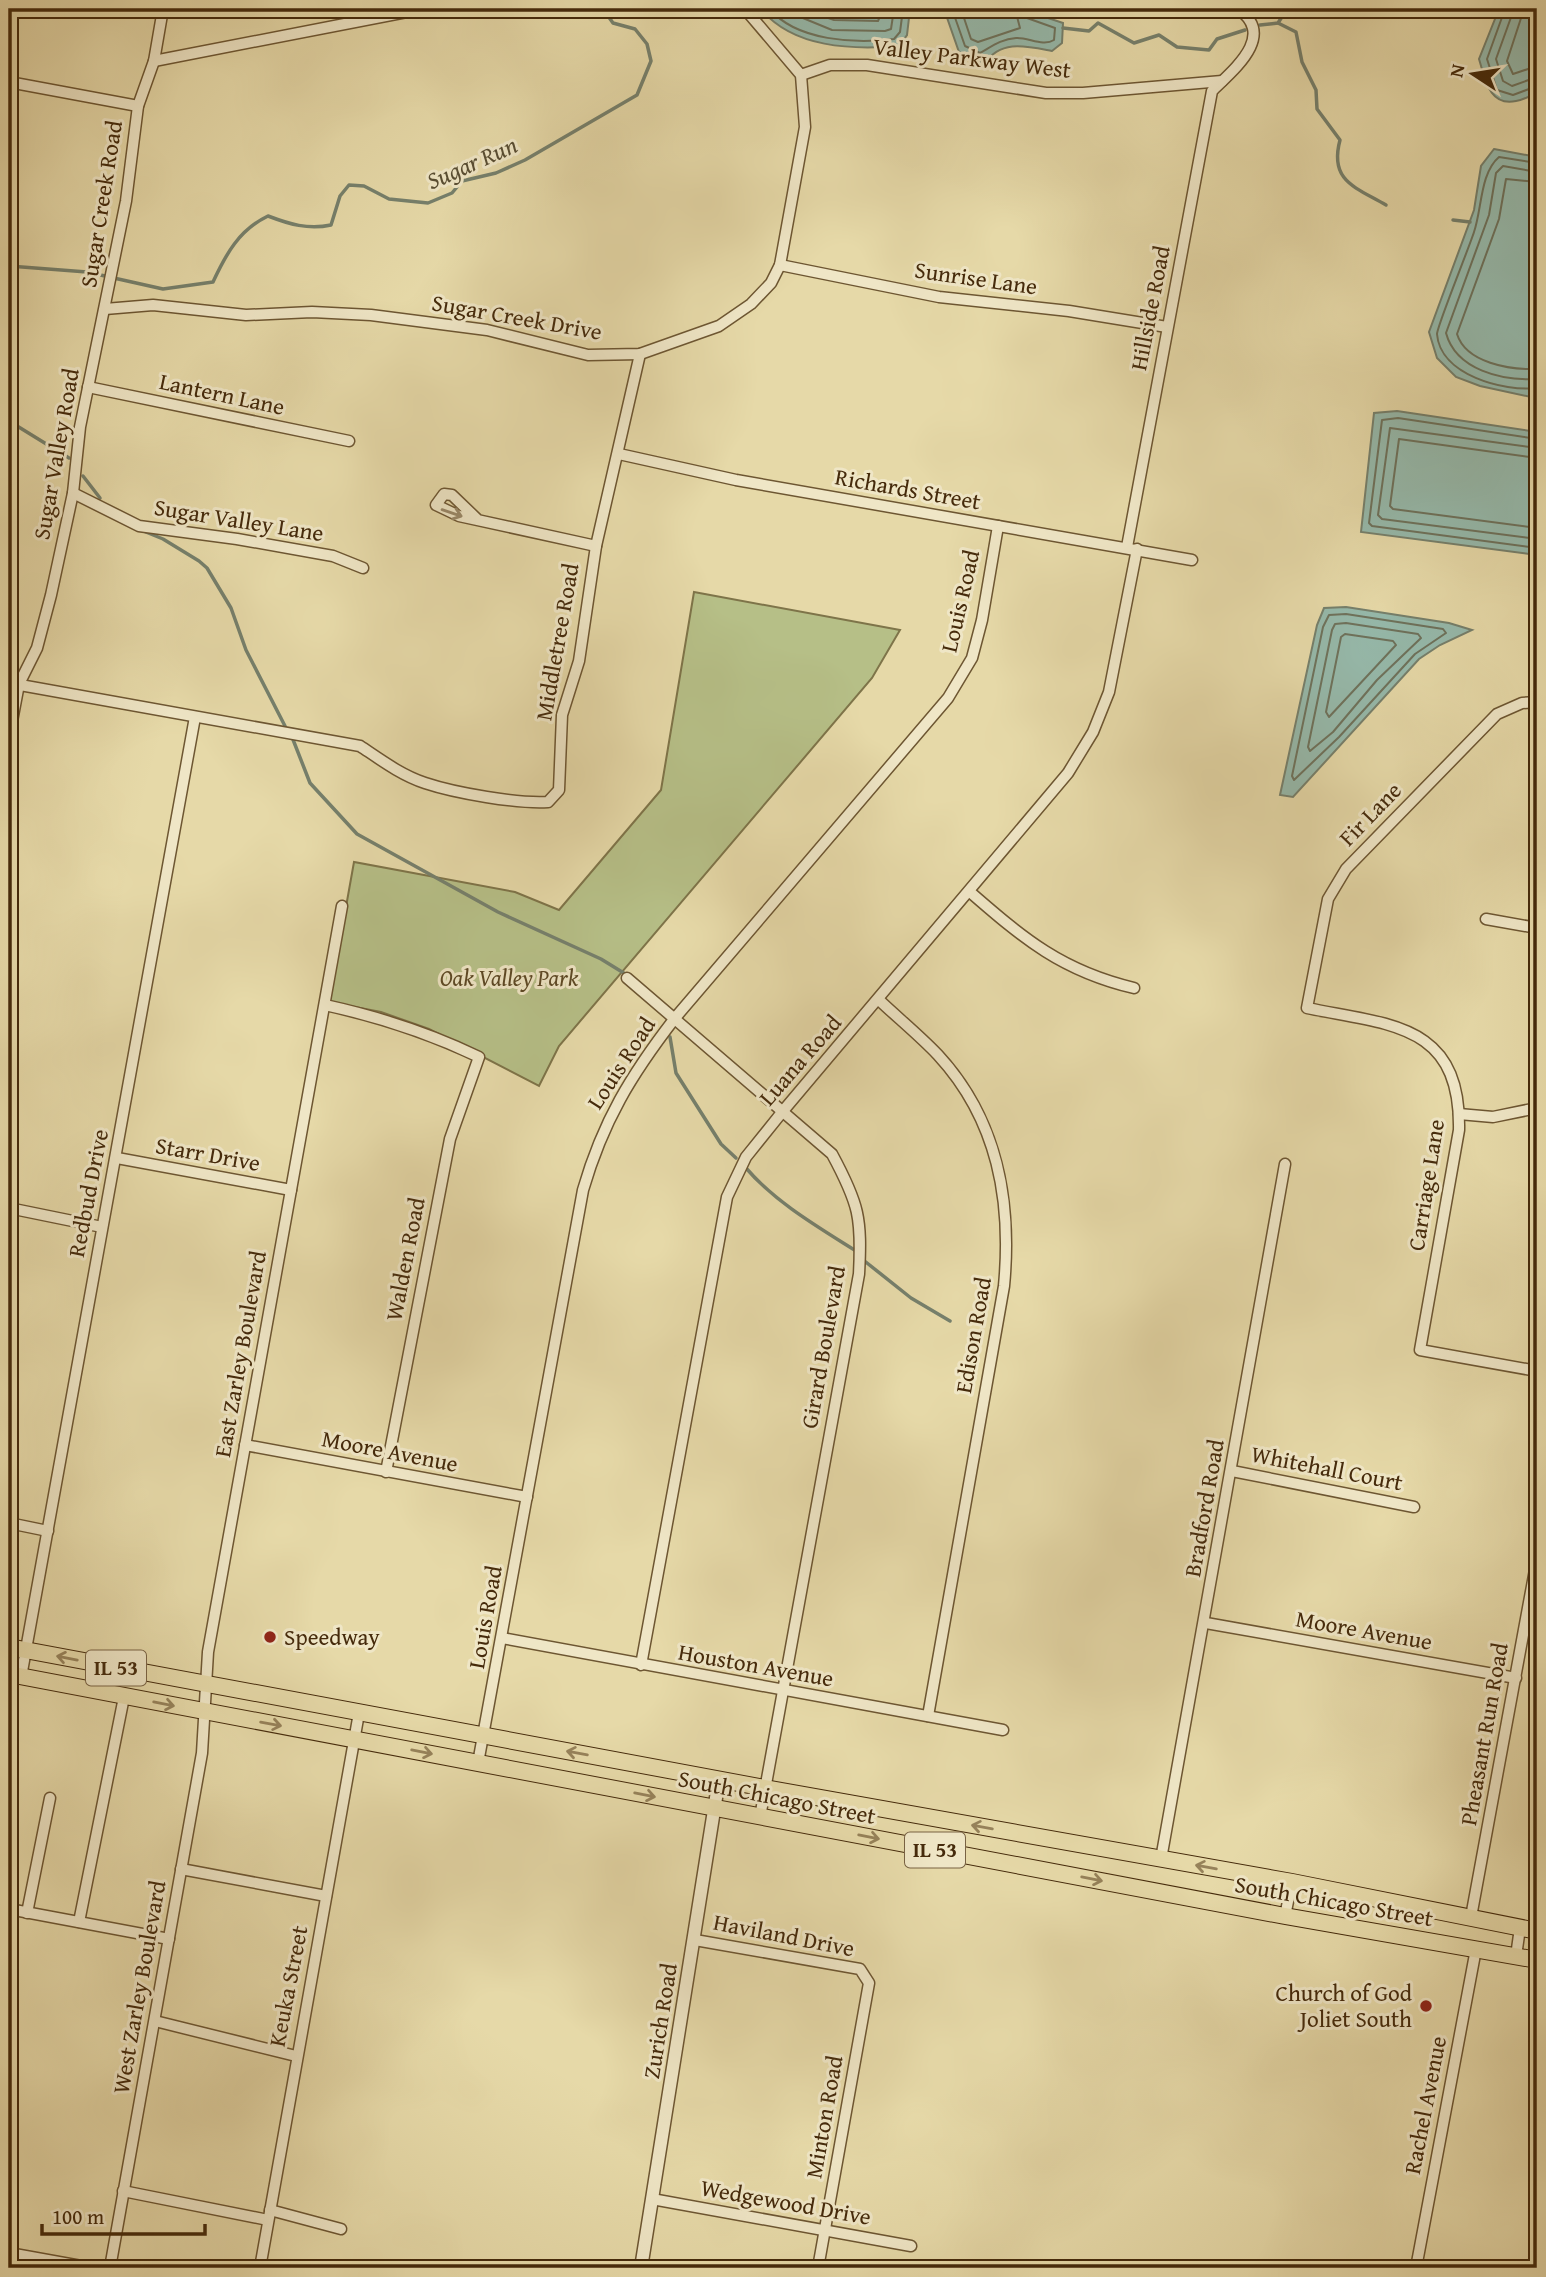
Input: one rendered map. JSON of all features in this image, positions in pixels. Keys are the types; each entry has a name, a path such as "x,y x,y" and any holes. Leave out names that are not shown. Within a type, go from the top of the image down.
{"main road":[{"name":"South Chicago Street","path":"9,1647 765,1788 1292,1882 1537,1931"},
{"name":"South Chicago Street","path":"15,1676 1285,1916 1537,1960"}],"street":[{"name":"Sugar Creek Road","path":"105,309 126,201 138,106 155,61 163,9"},
{"path":"155,61 422,9"},
{"path":"745,9 801,75"},
{"name":"Hillside Road","path":"1132,548 1167,327 1212,91 1243,62 1254,43 1252,26 1238,9"},
{"name":"Valley Parkway West","path":"801,75 830,65 867,65 1046,93 1083,93 1222,81"},
{"name":"Sugar Creek Drive","path":"105,309 153,305 246,315 371,315 487,330 588,355 640,354 719,326 751,304 771,283 780,265 805,127 801,75"},
{"path":"9,82 138,106"},
{"name":"Sunrise Lane","path":"780,265 939,297 1069,311 1167,327"},
{"name":"Sugar Valley Road","path":"9,737 14,684 37,648 73,493 79,427 105,309"},
{"name":"Middletree Road","path":"14,684 360,746 393,768 426,783 530,803 548,802 559,790 562,715 579,661 596,546 640,354"},
{"name":"Lantern Lane","path":"88,387 349,441"},
{"name":"Richards Street","path":"619,454 736,480 1192,560"},
{"name":"Sugar Valley Lane","path":"73,493 139,526 237,538 332,556 363,568"},
{"path":"478,520 596,546"},
{"name":"Louis Road","path":"478,1763 583,1191 595,1148 614,1104 637,1067 675,1018 948,698 972,658 982,620 998,526"},
{"name":"Luana Road","path":"641,1665 727,1197 746,1157 1068,773 1093,732 1109,692 1119,654 1132,548"},
{"name":"Fir Lane","path":"1307,1008 1328,899 1346,869 1497,714 1509,706 1537,702"},
{"name":"Redbud Drive","path":"15,1676 26,1650 195,717"},
{"path":"970,892 1042,952 1102,981 1134,988"},
{"name":"East Zarley Boulevard","path":"204,1712 208,1652 342,906"},
{"path":"1486,919 1537,928"},
{"name":"Girard Boulevard","path":"626,978 832,1154 851,1189 862,1225 859,1274 760,1817"},
{"name":"Edison Road","path":"878,1000 938,1055 967,1092 987,1132 994,1156 1009,1238 1004,1286 928,1716"},
{"name":"Walden Road","path":"325,1005 374,1016 430,1034 479,1057 450,1139 386,1472"},
{"name":"Carriage Lane","path":"1307,1008 1407,1028 1429,1043 1453,1076 1460,1100 1459,1114 1420,1350 1537,1371"},
{"path":"1459,1114 1503,1116 1537,1108"},
{"name":"Starr Drive","path":"117,1158 291,1190"},
{"name":"Bradford Road","path":"1161,1859 1206,1623 1285,1164"},
{"path":"9,1208 102,1227"},
{"name":"Moore Avenue","path":"245,1445 527,1497"},
{"name":"Whitehall Court","path":"1232,1471 1414,1507"},
{"path":"9,1524 48,1531"},
{"name":"Pheasant Run Road","path":"1471,1917 1537,1559"},
{"name":"Moore Avenue","path":"1206,1623 1516,1678"},
{"name":"Houston Avenue","path":"502,1638 1003,1730"},
{"path":"79,1922 124,1697"},
{"name":"West Zarley Boulevard","path":"110,2268 202,1754 204,1712"},
{"name":"Keuka Street","path":"260,2268 359,1713"},
{"name":"Zurich Road","path":"641,2268 719,1779"},
{"path":"27,1913 50,1798"},
{"path":"181,1869 326,1896"},
{"path":"1285,1916 1292,1882"},
{"path":"9,1909 169,1939"},
{"path":"1516,1956 1520,1928"},
{"name":"Haviland Drive","path":"695,1940 860,1969 865,1974"},
{"name":"Rachel Avenue","path":"1416,2268 1476,1949"},
{"name":"Minton Road","path":"818,2268 869,1983 865,1974"},
{"path":"155,2021 296,2056"},
{"path":"123,2191 341,2229"},
{"name":"Wedgewood Drive","path":"652,2199 911,2246"},
{"path":"9,2253 92,2268"}],"green space":[{"name":"Oak Valley Park","path":"694,592 900,630 872,678 559,1046 539,1086 429,1029 381,1012 329,1002 354,862 515,892 559,910 661,790"}],"water":[{"path":"761,9 910,9 907,35 899,46 862,47 824,44 806,39 774,22"},
{"path":"944,9 1021,9 1063,23 1062,43 1052,51 1024,46 1006,48 991,56 984,64 959,52"},
{"path":"1499,9 1537,9 1537,93 1507,102 1500,100 1490,89 1479,59"},
{"path":"1494,149 1537,157 1537,393 1531,397 1480,386 1456,377 1437,358 1429,332 1474,210 1481,166"},
{"path":"1397,411 1537,432 1537,555 1361,532 1374,413"},
{"path":"1346,607 1449,623 1472,630 1440,645 1419,659 1293,797 1280,795 1317,625 1324,608"}],"waterway":[{"name":"Sugar Run","path":"9,266 87,272 163,289 213,282 234,244 249,228 268,216 299,225 331,225 340,196 349,185 364,186 389,199 428,203 452,193 462,181 496,173 525,160 637,95 651,61 647,44 635,29 613,23 603,9"},
{"path":"1260,25 1278,23 1287,9"},
{"path":"1063,28 1089,31 1098,23 1134,43 1159,35 1177,47 1209,50 1217,39 1245,30"},
{"path":"1278,23 1296,32 1302,62 1316,90 1317,109 1340,140 1338,165 1342,174 1355,187 1386,205"},
{"path":"1453,220 1470,222"},
{"path":"9,421 69,458"},
{"path":"83,476 100,498"},
{"path":"141,530 163,539 207,568 231,608 246,650 285,726"},
{"path":"292,737 310,783 357,834 498,912 601,959 627,975"},
{"path":"670,1037 676,1073 721,1144 736,1158"},
{"path":"746,1168 784,1203 856,1251"},
{"path":"862,1259 911,1298 950,1321"}],"place":[{"name":"Speedway","path":"270,1637"},
{"name":"Church of God Joliet South","path":"1426,2006"}]}
